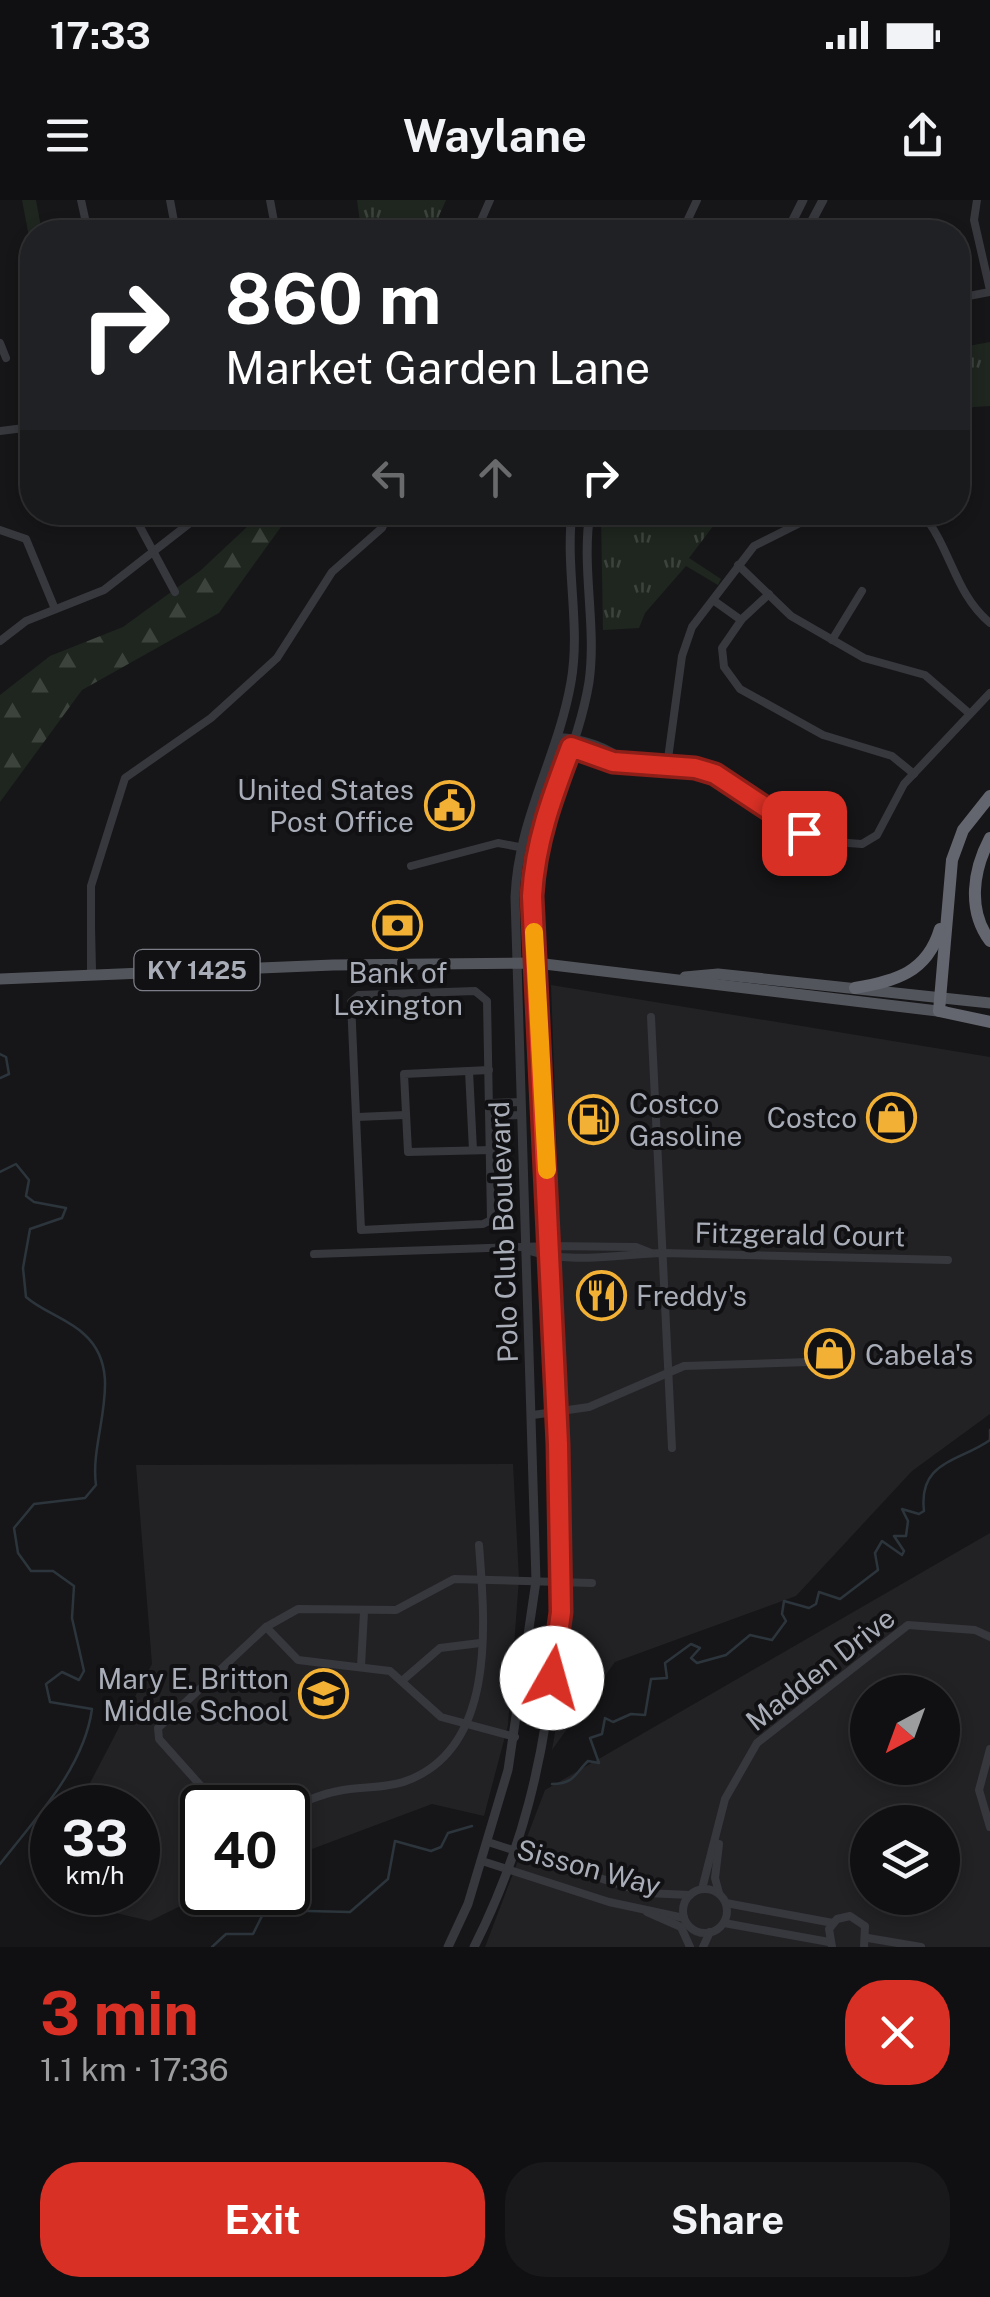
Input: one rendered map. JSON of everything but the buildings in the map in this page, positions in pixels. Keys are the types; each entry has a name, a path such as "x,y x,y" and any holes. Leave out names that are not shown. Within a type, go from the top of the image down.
{"highway":[{"path":"854,988 892,982 917,967 936,944 957,842 990,796"},
{"path":"990,838 978,863 975,889 977,914 990,941"},
{"path":"948,893 939,1004 990,1019"}],"main road":[{"name":"KY 1425","path":"0,980 316,965 518,962 681,977 718,974 854,988 939,1004"},
{"name":"KY 1425","path":"681,977 704,985 939,1004 990,1003"}],"street":[{"path":"803,200 821,204"},
{"path":"977,200 974,220 990,291"},
{"path":"0,344 6,358"},
{"path":"139,525 175,592"},
{"path":"0,640 26,621 104,590 189,525"},
{"path":"91,976 89,922 97,859 125,778 211,718 277,658 332,572 384,525"},
{"name":"Polo Club Boulevard","path":"448,1947 482,1861 515,1737 536,1581 521,1114 518,852 557,737 574,650 572,525"},
{"name":"Polo Club Boulevard","path":"474,1947 508,1869 540,1775 561,1612 557,1413 532,896 538,842 584,706 592,650 590,525"},
{"path":"667,766 684,648 692,627 738,565 762,540 794,525"},
{"path":"931,525 940,537 962,592 990,622"},
{"path":"0,530 26,539 55,609"},
{"path":"738,565 786,612 864,658 925,675 970,714"},
{"path":"832,640 862,591"},
{"path":"769,594 741,620 720,658 740,689 824,736 892,756 914,774"},
{"path":"713,600 741,620"},
{"path":"557,737 616,753 626,762 715,774 808,835 858,844 877,835 894,797 990,693"},
{"path":"412,866 498,842 518,852 538,842 526,820"},
{"path":"362,1230 483,1224 491,1220 487,1001 481,994 359,995 351,1002 362,1230 364,1254"},
{"path":"651,1017 672,1448"},
{"path":"489,1070 404,1074 405,1115 408,1152 492,1150"},
{"path":"469,1071 474,1150"},
{"path":"472,1110 521,1102"},
{"path":"491,1109 521,1114"},
{"path":"357,1117 405,1115"},
{"name":"Fitzgerald Court","path":"526,1250 550,1246 636,1247 651,1253"},
{"path":"314,1254 526,1250"},
{"name":"Fitzgerald Court","path":"526,1250 550,1258 636,1258 664,1253 948,1260"},
{"path":"532,1415 588,1407 668,1370 808,1362"},
{"path":"310,1800 336,1791 402,1783 426,1773 446,1758 469,1724 480,1643 479,1545"},
{"path":"200,1785 158,1739 158,1728 266,1626 298,1610 396,1610 438,1584 482,1578 592,1583"},
{"path":"361,1666 364,1612"},
{"name":"Madden Drive","path":"702,1889 734,1780 757,1743 894,1632 927,1623 975,1630 990,1637"},
{"path":"266,1626 298,1660 319,1666 390,1671 440,1717 515,1737"},
{"path":"403,1680 440,1648 480,1643"},
{"path":"990,1749 978,1790 990,1827"},
{"name":"Madden Drive","path":"718,1894 715,1878 720,1820"},
{"name":"Sisson Way","path":"488,1842 646,1893 690,1896"},
{"name":"Sisson Way","path":"482,1861 609,1902 684,1918"},
{"path":"710,1932 694,1930 684,1918 690,1896 702,1889 718,1894 726,1903 833,1923 843,1916 856,1918 865,1926 866,1942 922,1947"},
{"path":"609,1902 674,1922 692,1947"},
{"path":"724,1923 726,1903"},
{"path":"703,1947 710,1932 724,1923 831,1944 833,1923"},
{"path":"692,1947 694,1930"}],"shaded area":[{"path":"551,985 990,1057 990,1414 912,1471 796,1596 615,1662 552,1750 567,1662 572,1573"},
{"name":"Mary E. Britton Middle School","path":"513,1464 519,1579 508,1725 484,1816 432,1804 310,1850 310,1785 180,1785 180,1906 150,1921 124,1915 160,1915 160,1785 89,1785 152,1664 136,1465"},
{"path":"990,1533 990,1947 485,1947 545,1790"}],"green space":[{"path":"22,200 36,200 40,220 26,220"},
{"path":"357,200 446,200 437,220 360,220"},
{"path":"990,342 990,406 970,407 970,346"},
{"path":"282,525 219,613 82,690 0,802 0,695 50,656 123,627 200,571 247,527"},
{"path":"601,525 714,525 689,558 721,579 718,585 686,566 645,613 639,628 603,630"}],"waterway":[{"path":"0,1054 6,1057 9,1074 0,1078"},
{"path":"0,1172 16,1164 29,1180 26,1196 34,1202 66,1208 62,1218 30,1229 23,1268 26,1297 85,1335 97,1351 105,1387 96,1485 85,1498 34,1504 14,1528 18,1553 31,1571 53,1571 74,1586 72,1618 84,1671 79,1680 62,1672 46,1684 50,1702 92,1709 69,1772 0,1864"},
{"path":"552,1784 570,1780 588,1761 599,1763 590,1738 602,1734 605,1718 613,1722 631,1714 645,1715 651,1679 667,1678 665,1663 691,1644 700,1648 691,1658 697,1663 726,1655 750,1635 772,1640 786,1621 782,1614 784,1601 809,1608 816,1604 819,1592 840,1599 878,1570 875,1553 882,1541 902,1555 904,1551 894,1536 906,1536 908,1521 902,1509 919,1514 924,1511 927,1482 934,1472 990,1440 990,1430"},
{"path":"212,1947 226,1934 253,1934 265,1910 350,1912 388,1879 395,1841 431,1851 441,1847 448,1833 472,1826"}],"slow traffic":[{"path":"534,932 547,1170"}],"place":[{"name":"United States Post Office","path":"449,805"},
{"name":"Bank of Lexington","path":"398,925"},
{"name":"Costco","path":"892,1117"},
{"name":"Costco Gasoline","path":"594,1119"},
{"name":"Freddy's","path":"601,1295"},
{"name":"Cabela's","path":"830,1354"},
{"name":"Mary E. Britton Middle School","path":"324,1694"}],"route":[{"path":"552,1678 561,1612 558,1444 532,896 535,856 546,812 571,747 613,762 695,768 715,774 804,833"}]}
